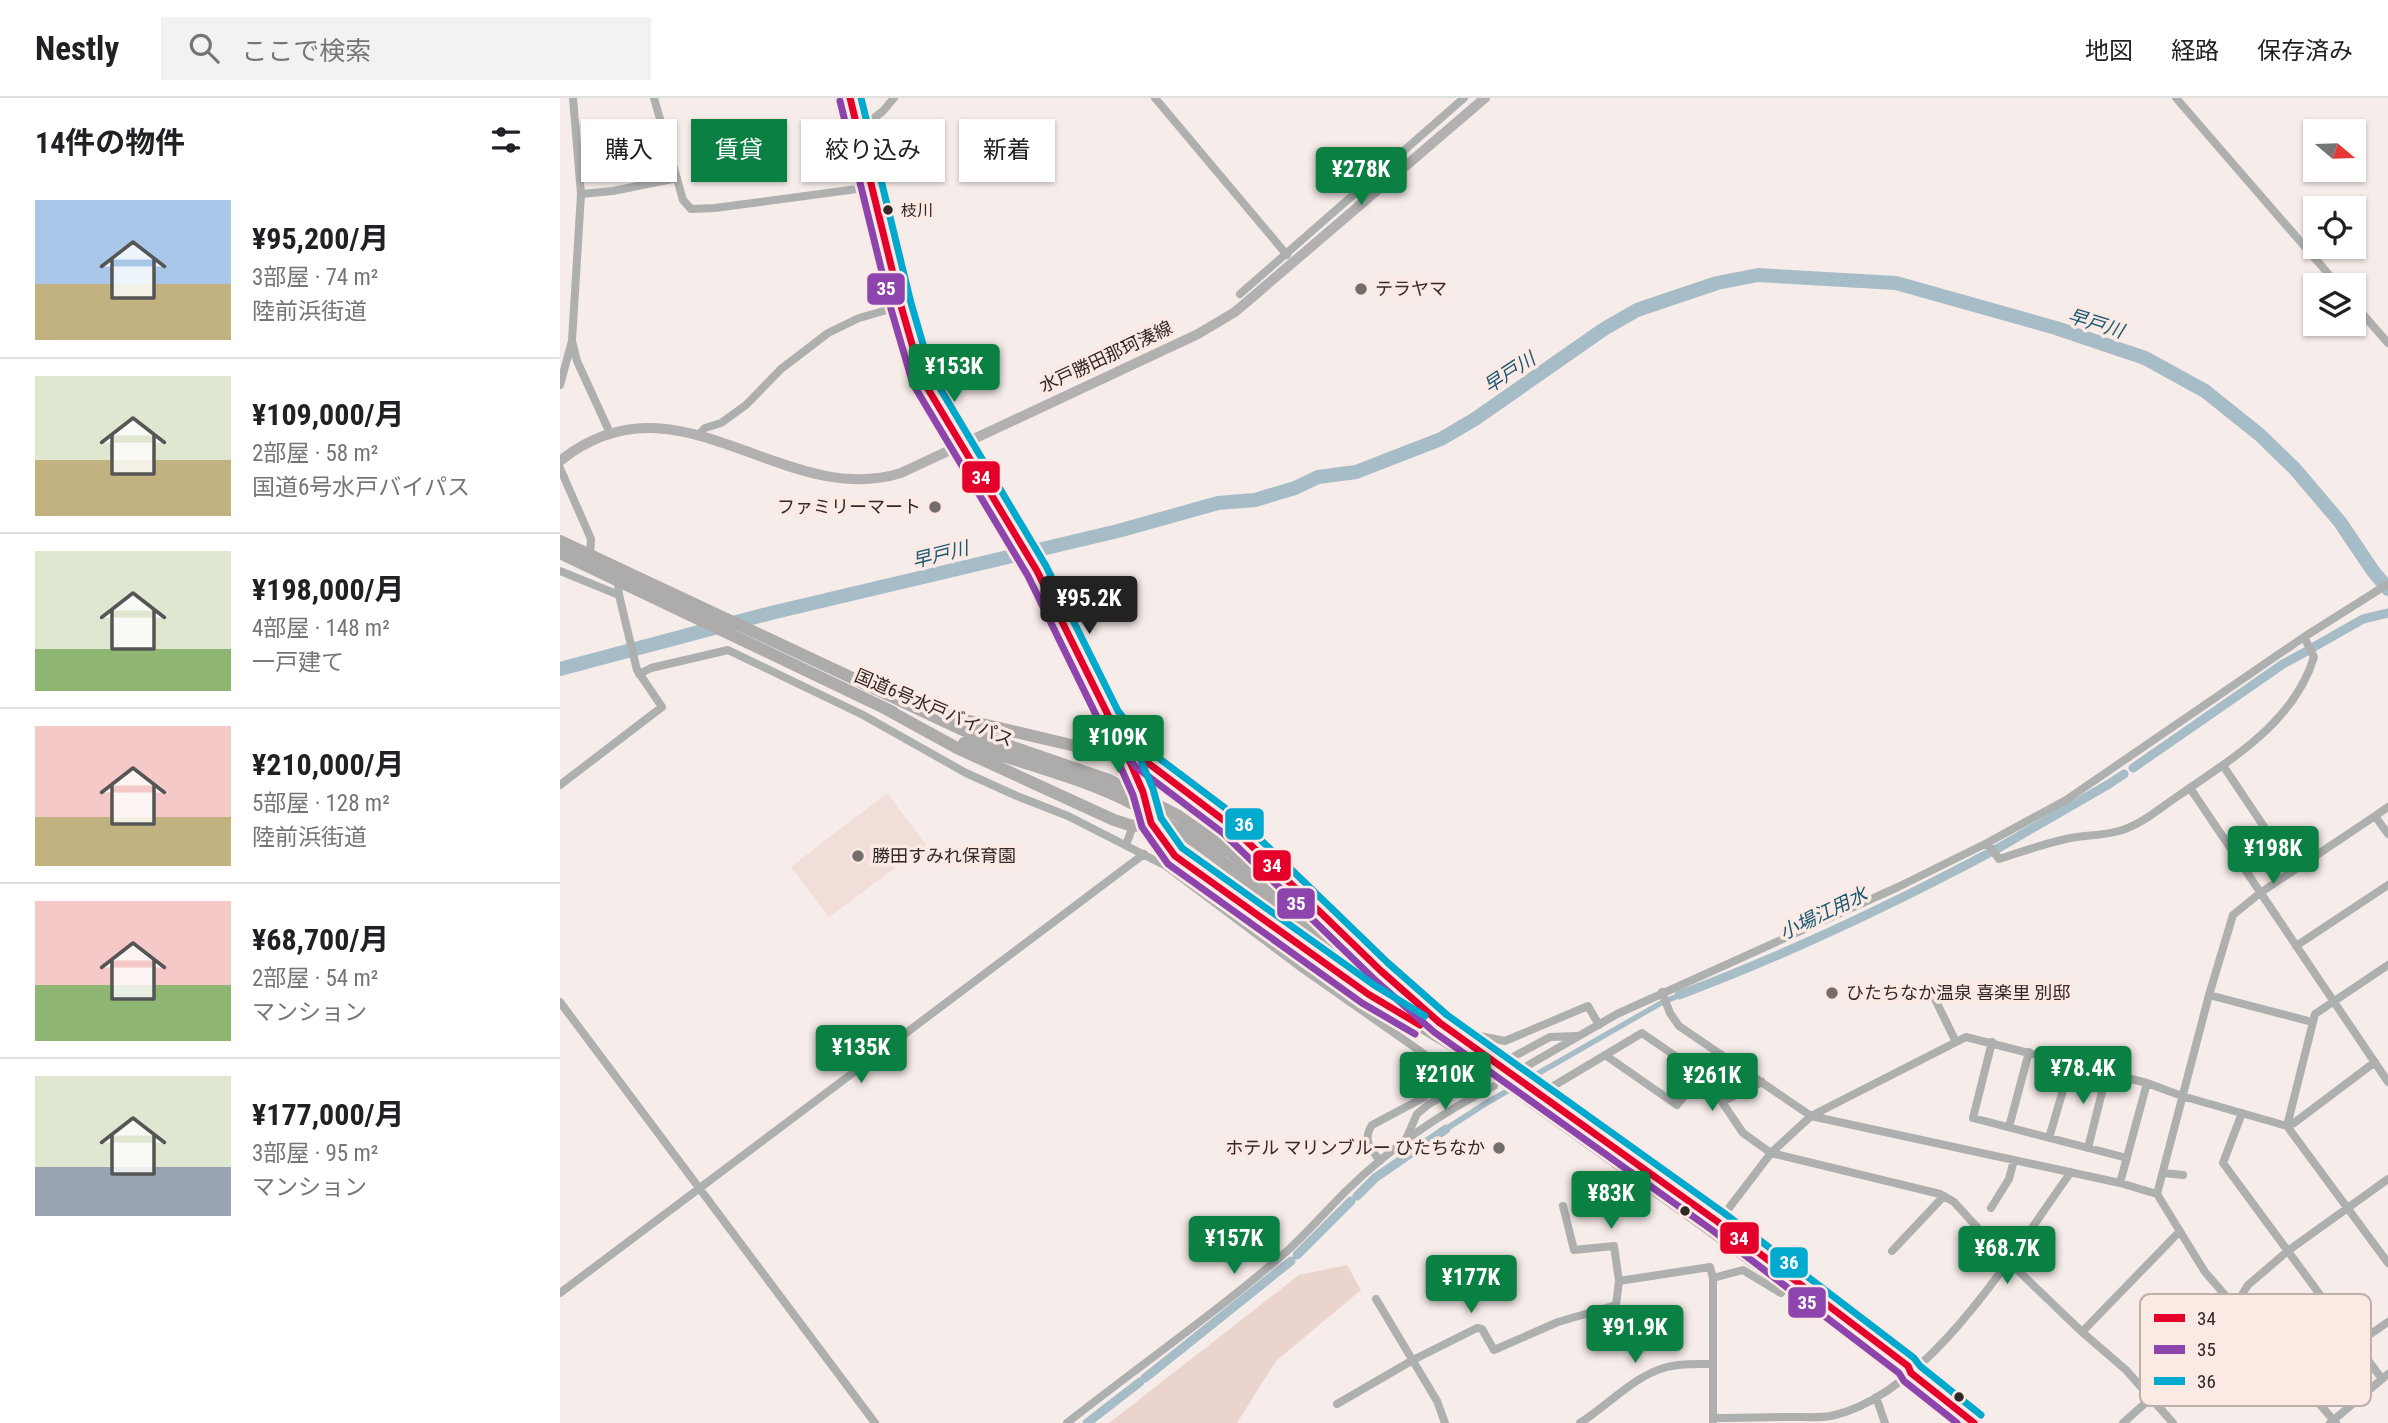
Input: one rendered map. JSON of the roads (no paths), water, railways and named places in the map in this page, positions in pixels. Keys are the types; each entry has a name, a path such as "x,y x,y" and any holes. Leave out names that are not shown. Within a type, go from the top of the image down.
{"highway":[{"name":"国道6号水戸バイパス","path":"560,541 962,730 1084,771 1159,804 1215,841 1378,977 1440,1023"},
{"name":"国道6号水戸バイパス","path":"560,553 886,709 962,742 1080,782 1132,803 1157,822 1224,863 1346,967 1446,1042"},
{"path":"901,702 989,727 1084,748 1099,743 1109,717"},
{"path":"886,709 957,748 1114,820 1133,826 1157,822 1175,856 1368,994 1446,1042 1715,1226 1787,1286 1902,1373 1911,1373"},
{"path":"1109,717 1125,733 1144,760 1230,825 1381,971 1440,1023 1908,1366 1911,1373 1974,1423"}],"main road":[{"path":"850,98 856,119"},
{"name":"水戸勝田那珂湊線","path":"560,461 574,450 610,433 652,427 669,428 821,474 852,480 876,479 901,473 1206,329 1235,312 1485,98"},
{"path":"871,182 922,379 1037,571 1157,822"}],"street":[{"path":"560,385 572,341 581,194 572,98"},
{"path":"654,98 660,119"},
{"path":"873,119 894,98"},
{"path":"1155,98 1295,262"},
{"path":"1240,294 1464,98"},
{"path":"2176,98 2328,273"},
{"path":"677,178 683,200 691,209 872,187"},
{"path":"581,194 657,182"},
{"path":"697,436 705,428 721,423 746,404 805,348 828,333 859,318 901,306"},
{"path":"2366,318 2388,343"},
{"path":"572,341 577,361 610,433"},
{"path":"560,468 590,539 590,555"},
{"path":"560,571 619,595"},
{"path":"560,785 662,707 638,672 626,628 618,581"},
{"path":"1520,1070 1662,992 1781,941 1987,843 2066,800 2304,637 2388,584"},
{"path":"1987,843 1999,859 2068,839 2119,831 2138,823 2249,747 2290,704 2311,668 2314,657 2304,637"},
{"path":"638,672 728,650 863,715 966,772 1068,816 1166,866 1303,969 1447,1070 1446,1078 1423,1098 1371,1125 1366,1141 1380,1161"},
{"path":"2224,766 2293,870"},
{"path":"2190,788 2375,1062 2385,1070 2388,1082"},
{"path":"2157,1194 2209,995 2234,915 2260,893 2388,807"},
{"path":"2375,816 2388,834"},
{"path":"1126,845 1133,826"},
{"path":"560,1293 1144,854"},
{"path":"1166,866 1175,856"},
{"path":"2296,946 2388,885"},
{"path":"2287,1126 2315,1014 2388,965"},
{"path":"1662,992 1670,1013 1679,1026 1811,1116 2120,1183 2157,1194 2205,1272 2223,1294"},
{"path":"1933,995 1956,1042"},
{"path":"2209,995 2312,1022"},
{"path":"560,1002 874,1423"},
{"path":"1464,1040 1475,1035 1505,1041 1588,1006 1599,1025"},
{"path":"1540,1094 1642,1033 1697,1070 1705,1081"},
{"path":"1511,1058 1550,1037 1579,1036"},
{"path":"1715,1226 1771,1153 1811,1116 1966,1037 2147,1083 2182,1096 2287,1126 2348,1208 2384,1250 2388,1263"},
{"path":"1988,1041 1973,1118 2127,1158"},
{"path":"2009,1127 2029,1052"},
{"path":"1605,1055 1677,1105 1692,1086 1735,1064"},
{"path":"2287,1126 2375,1062"},
{"path":"2049,1138 2071,1063"},
{"path":"2088,1148 2107,1072"},
{"path":"1406,1139 1417,1114 1429,1104 1475,1079"},
{"path":"1762,1082 1722,1102 1743,1133 1771,1153 1944,1196 1959,1208 2007,1260 2140,1386"},
{"path":"2120,1183 2147,1083"},
{"path":"1067,1423 1251,1281 1288,1250 1347,1190 1406,1139 1446,1111 1494,1086"},
{"path":"2242,1113 2223,1163 2320,1294"},
{"path":"1991,1209 2009,1179 2014,1160"},
{"path":"1619,1281 1710,1267 1713,1278 1713,1420 1829,1420 1876,1397 1911,1373 1964,1321 2071,1172"},
{"path":"2164,1173 2183,1175"},
{"path":"2242,1294 2248,1285 2289,1250 2388,1179"},
{"path":"1892,1251 1944,1196"},
{"path":"1337,1404 1413,1360 1477,1328 1482,1329 1494,1350 1558,1321 1616,1305 1619,1281 1614,1245 1574,1250 1563,1206"},
{"path":"2082,1332 2180,1231"},
{"path":"1713,1278 1743,1270 1781,1293 1787,1286"},
{"path":"1376,1299 1437,1401 1445,1423"},
{"path":"2371,1334 2388,1322"},
{"path":"2371,1361 2385,1377 2371,1389"},
{"path":"1580,1423 1600,1410 1631,1383 1651,1373 1678,1365 1712,1364"},
{"path":"1876,1397 1885,1423"},
{"path":"2123,1423 2142,1406"},
{"path":"2158,1406 2173,1423"},
{"path":"2319,1406 2333,1422 2351,1406"}],"water":[{"path":"1688,989 1690,994 1663,1005 1487,1106 1439,1137 1436,1132 1484,1101 1661,1000"}],"waterway":[{"name":"早戸川","path":"560,669 771,613 1118,531 1218,503 1255,500 1295,488 1318,477 1356,472 1441,439 1475,419 1604,329 1637,310 1717,283 1758,275 1896,283 2056,328 2145,358 2205,391 2260,435 2295,469 2340,522 2388,589"},
{"name":"小場江用水","path":"2312,648 2363,619 2388,613"},
{"name":"小場江用水","path":"2133,768 2283,664 2307,651"},
{"name":"小場江用水","path":"1995,850 2124,774"},
{"name":"小場江用水","path":"1679,995 1836,929 1989,853"},
{"name":"小場江用水","path":"1357,1196 1375,1178 1446,1129"},
{"name":"小場江用水","path":"1297,1255 1351,1201"},
{"name":"小場江用水","path":"1145,1378 1291,1261"},
{"name":"小場江用水","path":"1087,1423 1140,1382"}],"place":[{"name":"枝川","path":"888,210"},
{"name":"テラヤマ","path":"1361,289"},
{"name":"ファミリーマート","path":"935,507"},
{"name":"勝田すみれ保育園","path":"858,856"},
{"name":"ひたちなか温泉 喜楽里 別邸","path":"1832,993"},
{"name":"ホテル マリンブルー ひたちなか","path":"1499,1148"}]}
